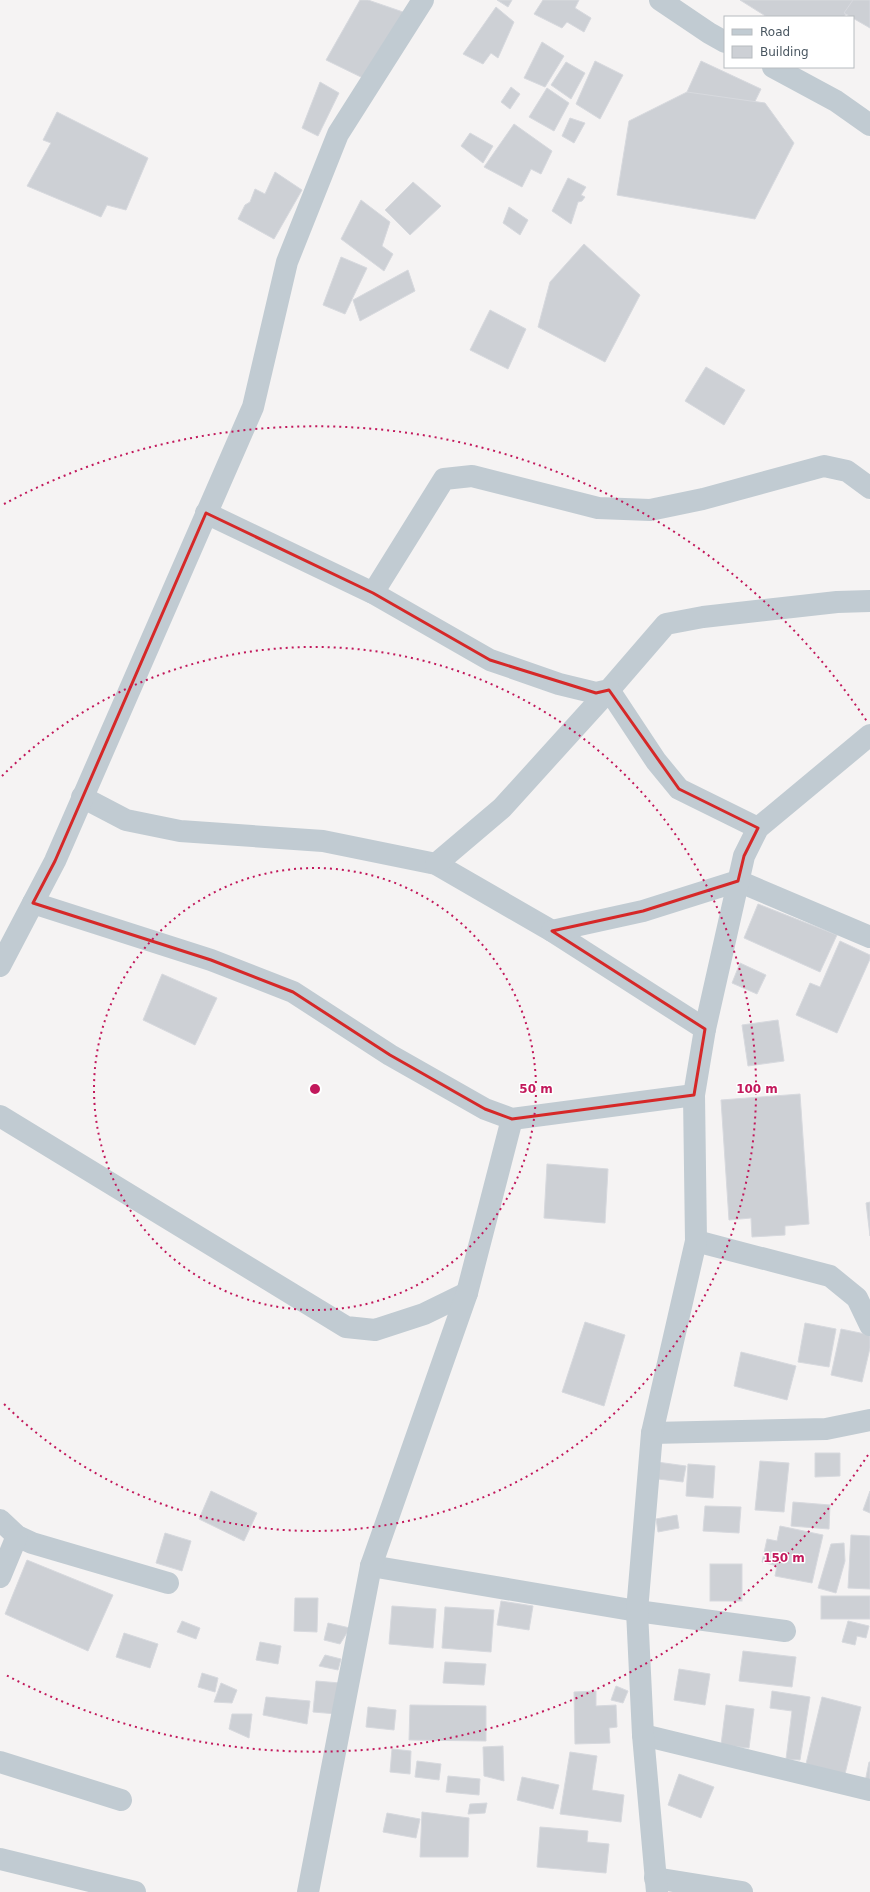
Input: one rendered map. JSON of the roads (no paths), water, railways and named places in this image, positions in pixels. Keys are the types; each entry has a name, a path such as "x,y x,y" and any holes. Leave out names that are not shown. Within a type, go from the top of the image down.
{"street":[{"path":"0,966 55,861 82,796 253,407 287,262 338,134 423,0"},
{"path":"660,0 724,41"},
{"path":"775,68 836,101 870,125"},
{"path":"373,593 444,479 472,476 598,508 650,510 703,499 824,466 847,471 870,488"},
{"path":"206,513 373,593 490,660 559,684 596,693 609,690"},
{"path":"436,864 502,808 609,690 666,624 703,617 837,602 870,600"},
{"path":"609,690 656,761 679,789 758,828"},
{"path":"742,1892 656,1885 644,1735 637,1611 652,1433 696,1241 694,1095 705,1029 744,856 758,828 870,735"},
{"path":"82,796 126,820 180,831 323,841 436,864 552,931 705,1029"},
{"path":"552,931 643,911 738,881 870,937"},
{"path":"33,903 211,960 293,992 390,1055 485,1109 512,1119 694,1095"},
{"path":"0,1116 346,1327 375,1330 424,1314 467,1293"},
{"path":"308,1892 371,1566 467,1293 512,1119"},
{"path":"696,1241 830,1276 857,1298 870,1325"},
{"path":"652,1433 826,1429 870,1420"},
{"path":"0,1520 17,1536 32,1543 168,1583"},
{"path":"0,1577 17,1536"},
{"path":"371,1566 637,1611 785,1631"},
{"path":"644,1735 870,1790"},
{"path":"0,1762 121,1800"},
{"path":"0,1859 135,1892"}]}
